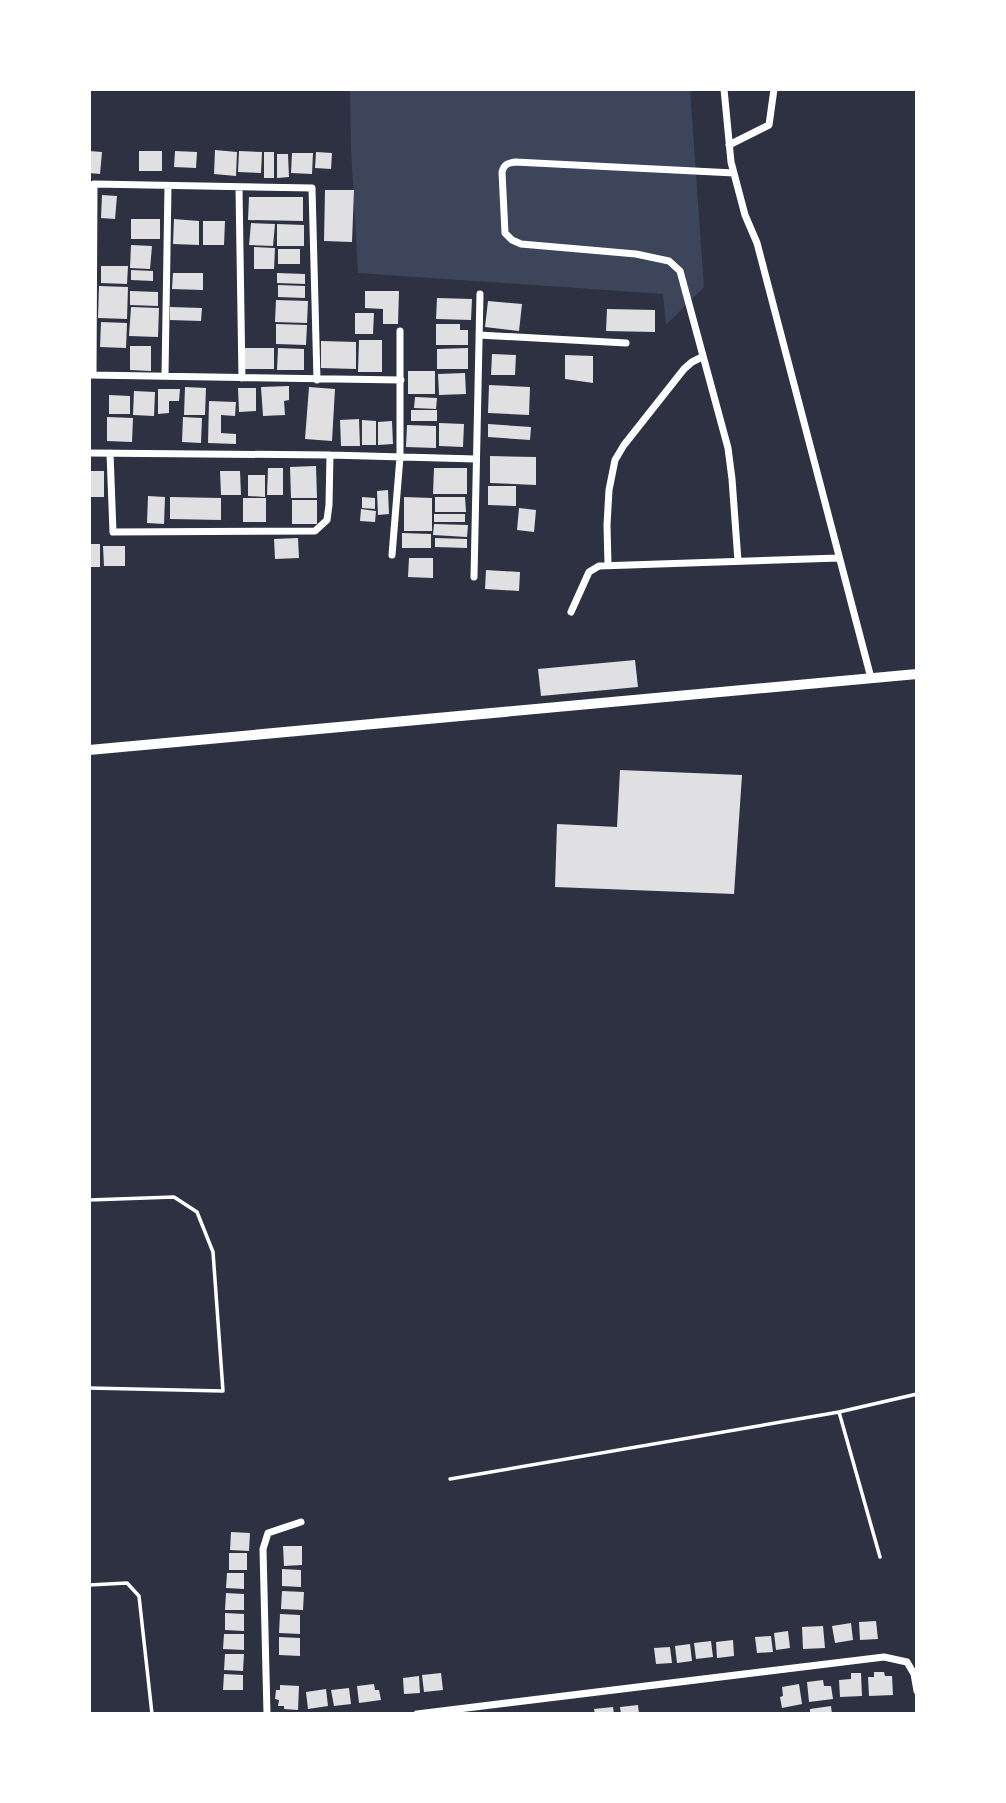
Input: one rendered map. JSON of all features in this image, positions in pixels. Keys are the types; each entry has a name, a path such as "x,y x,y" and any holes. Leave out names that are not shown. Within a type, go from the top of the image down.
{"main road":[{"path":"89,750 917,674"}],"street":[{"path":"724,89 733,173 745,215 757,243 872,678"},
{"path":"729,145 769,125 774,89"},
{"path":"733,173 515,162 508,163 502,172 505,233 512,240 521,244 636,254 669,261 680,271 727,448 738,561"},
{"path":"317,380 312,188 94,184 91,375 317,380 401,380"},
{"path":"165,376 167,186"},
{"path":"239,188 242,378"},
{"path":"474,577 480,294"},
{"path":"392,555 400,457 400,331"},
{"path":"479,335 626,344"},
{"path":"608,565 608,490 615,460 684,369 702,357"},
{"path":"89,453 476,459"},
{"path":"110,453 113,532 315,531 327,520 331,455"},
{"path":"570,612 589,572 608,565 839,558"},
{"path":"267,1714 263,1549 268,1533 301,1522"},
{"path":"417,1714 884,1657 907,1662 914,1674 917,1692"}],"lane":[{"path":"89,1200 174,1197 197,1212 213,1252 223,1391 89,1388"},
{"path":"450,1479 839,1412 917,1394"},
{"path":"839,1412 880,1557"},
{"path":"89,1586 127,1584 139,1597 152,1714"}],"shaded area":[{"path":"350,89 690,89 704,287 666,325 663,294 358,273"}],"building":[{"path":"215,150 237,152 236,176 214,174"},
{"path":"89,151 102,152 100,174 89,173"},
{"path":"139,151 162,151 162,171 139,171"},
{"path":"175,151 197,152 196,168 174,167"},
{"path":"239,151 262,152 261,173 238,172"},
{"path":"264,152 274,152 274,178 264,178"},
{"path":"316,152 332,153 331,169 315,168"},
{"path":"292,153 313,153 312,174 291,173"},
{"path":"277,154 288,154 289,177 277,178"},
{"path":"325,190 354,190 352,242 324,241"},
{"path":"102,195 117,196 115,219 101,218"},
{"path":"249,197 303,197 303,221 248,220"},
{"path":"131,219 160,219 160,239 131,239"},
{"path":"174,219 199,221 199,245 173,244"},
{"path":"203,221 225,221 224,245 203,245"},
{"path":"251,223 275,224 273,246 249,245"},
{"path":"277,224 304,225 304,246 277,246"},
{"path":"131,245 152,246 150,269 130,268"},
{"path":"254,247 275,248 274,269 254,269"},
{"path":"278,249 300,249 300,264 278,264"},
{"path":"101,266 128,266 127,284 101,283"},
{"path":"131,270 153,271 153,281 131,280"},
{"path":"173,273 203,273 203,290 172,289"},
{"path":"277,273 305,274 305,284 277,283"},
{"path":"278,285 305,286 305,298 278,297"},
{"path":"99,286 128,287 127,319 98,318"},
{"path":"130,291 158,292 158,306 130,305"},
{"path":"365,291 399,291 398,324 383,324 383,309 365,308"},
{"path":"437,298 472,299 471,320 436,319"},
{"path":"276,300 308,301 307,323 275,322"},
{"path":"488,301 522,304 519,331 485,327"},
{"path":"131,307 159,308 158,337 129,336"},
{"path":"170,307 202,308 201,321 170,320"},
{"path":"607,309 655,310 655,332 606,331"},
{"path":"355,313 374,313 373,334 355,334"},
{"path":"101,322 127,323 126,348 100,347"},
{"path":"276,324 307,325 306,345 276,344"},
{"path":"436,324 460,324 460,330 468,330 468,345 436,345"},
{"path":"359,340 382,340 382,372 358,372"},
{"path":"321,341 356,342 356,369 321,368"},
{"path":"130,346 151,346 151,371 130,370"},
{"path":"245,348 274,348 274,369 245,369"},
{"path":"278,348 304,349 304,370 277,370"},
{"path":"468,348 468,369 437,369 437,349"},
{"path":"492,354 516,355 515,375 491,375"},
{"path":"565,355 593,356 593,383 565,379"},
{"path":"408,371 435,371 435,394 408,394"},
{"path":"465,373 466,394 439,395 438,374"},
{"path":"489,385 530,387 529,415 488,413"},
{"path":"289,386 289,400 284,401 285,415 263,416 261,387"},
{"path":"185,387 206,388 205,415 184,415"},
{"path":"309,387 335,389 332,441 305,439"},
{"path":"238,388 256,388 256,411 239,412"},
{"path":"158,389 180,389 179,401 169,401 169,413 158,414"},
{"path":"134,391 155,392 154,416 133,415"},
{"path":"109,395 130,396 130,414 109,414"},
{"path":"415,397 437,398 436,409 414,408"},
{"path":"209,401 236,402 235,416 221,415 221,433 236,434 236,444 208,443"},
{"path":"411,410 437,410 437,421 411,421"},
{"path":"107,417 133,418 132,442 107,441"},
{"path":"183,417 202,418 201,443 182,442"},
{"path":"359,419 360,446 341,446 340,420"},
{"path":"362,420 376,421 376,445 362,445"},
{"path":"392,421 393,444 378,445 378,422"},
{"path":"439,423 464,424 463,447 439,446"},
{"path":"488,424 531,427 530,440 488,437"},
{"path":"407,425 436,426 436,448 406,447"},
{"path":"490,456 536,457 536,485 490,483"},
{"path":"316,466 317,498 291,498 290,467"},
{"path":"268,468 283,468 283,495 267,495"},
{"path":"434,468 467,468 467,494 433,494"},
{"path":"89,471 104,471 104,497 89,497"},
{"path":"220,471 240,471 241,495 221,495"},
{"path":"248,475 265,475 265,497 248,496"},
{"path":"488,486 516,486 516,506 488,505"},
{"path":"388,490 389,514 378,515 377,491"},
{"path":"148,496 165,497 164,524 147,523"},
{"path":"170,497 221,498 221,520 170,519"},
{"path":"362,497 375,498 375,509 362,508"},
{"path":"404,497 432,498 432,531 404,531"},
{"path":"435,497 465,497 466,512 435,512"},
{"path":"243,498 266,498 266,522 243,522"},
{"path":"292,500 317,500 317,524 292,524"},
{"path":"519,508 536,510 534,532 517,530"},
{"path":"361,509 376,511 375,522 360,521"},
{"path":"434,514 465,514 465,522 434,522"},
{"path":"434,524 468,525 467,537 433,535"},
{"path":"402,533 431,534 431,548 402,548"},
{"path":"298,538 299,558 275,559 274,539"},
{"path":"435,538 467,539 467,548 435,547"},
{"path":"89,544 100,544 100,567 89,567"},
{"path":"103,546 125,546 125,566 104,566"},
{"path":"409,558 433,558 433,578 408,577"},
{"path":"486,570 520,572 519,591 485,589"},
{"path":"635,660 638,687 541,696 538,669"},
{"path":"620,770 742,775 734,894 555,887 557,824 617,827"},
{"path":"231,1532 250,1533 249,1551 230,1550"},
{"path":"283,1546 302,1546 302,1565 284,1566"},
{"path":"229,1553 247,1553 247,1570 229,1570"},
{"path":"282,1569 301,1570 301,1587 282,1586"},
{"path":"227,1573 244,1573 244,1589 226,1588"},
{"path":"282,1591 304,1592 303,1610 281,1609"},
{"path":"226,1593 244,1594 244,1610 225,1610"},
{"path":"225,1613 244,1614 244,1631 225,1630"},
{"path":"280,1614 300,1615 300,1634 279,1633"},
{"path":"876,1621 878,1639 860,1640 859,1622"},
{"path":"851,1623 853,1640 835,1643 832,1626"},
{"path":"823,1626 825,1648 803,1649 802,1627"},
{"path":"788,1631 790,1648 776,1650 774,1633"},
{"path":"224,1634 244,1634 244,1650 223,1649"},
{"path":"771,1636 773,1652 757,1653 755,1637"},
{"path":"279,1637 300,1638 300,1656 279,1655"},
{"path":"733,1640 734,1656 717,1658 716,1642"},
{"path":"711,1641 713,1657 696,1659 694,1643"},
{"path":"690,1644 692,1661 677,1663 675,1646"},
{"path":"670,1647 672,1663 656,1664 654,1648"},
{"path":"225,1654 244,1654 243,1671 224,1670"},
{"path":"874,1672 884,1672 885,1676 892,1676 893,1695 869,1696 868,1677 874,1677"},
{"path":"441,1673 443,1690 424,1692 422,1675"},
{"path":"851,1673 861,1673 862,1696 840,1697 839,1680 851,1679"},
{"path":"224,1674 243,1675 243,1690 223,1690"},
{"path":"419,1676 420,1693 404,1694 403,1678"},
{"path":"823,1680 824,1686 831,1686 833,1699 809,1702 807,1682"},
{"path":"374,1684 375,1690 379,1690 381,1700 359,1703 357,1686"},
{"path":"799,1684 802,1704 782,1708 782,1687"},
{"path":"280,1685 299,1686 298,1710 278,1706 279,1700 275,1699"},
{"path":"349,1688 351,1704 334,1706 331,1690"},
{"path":"326,1689 328,1706 308,1709 306,1692"},
{"path":"638,1705 639,1714 621,1714 620,1707"},
{"path":"831,1706 832,1714 810,1714 810,1709"},
{"path":"613,1707 614,1714 595,1714 594,1709"}]}
